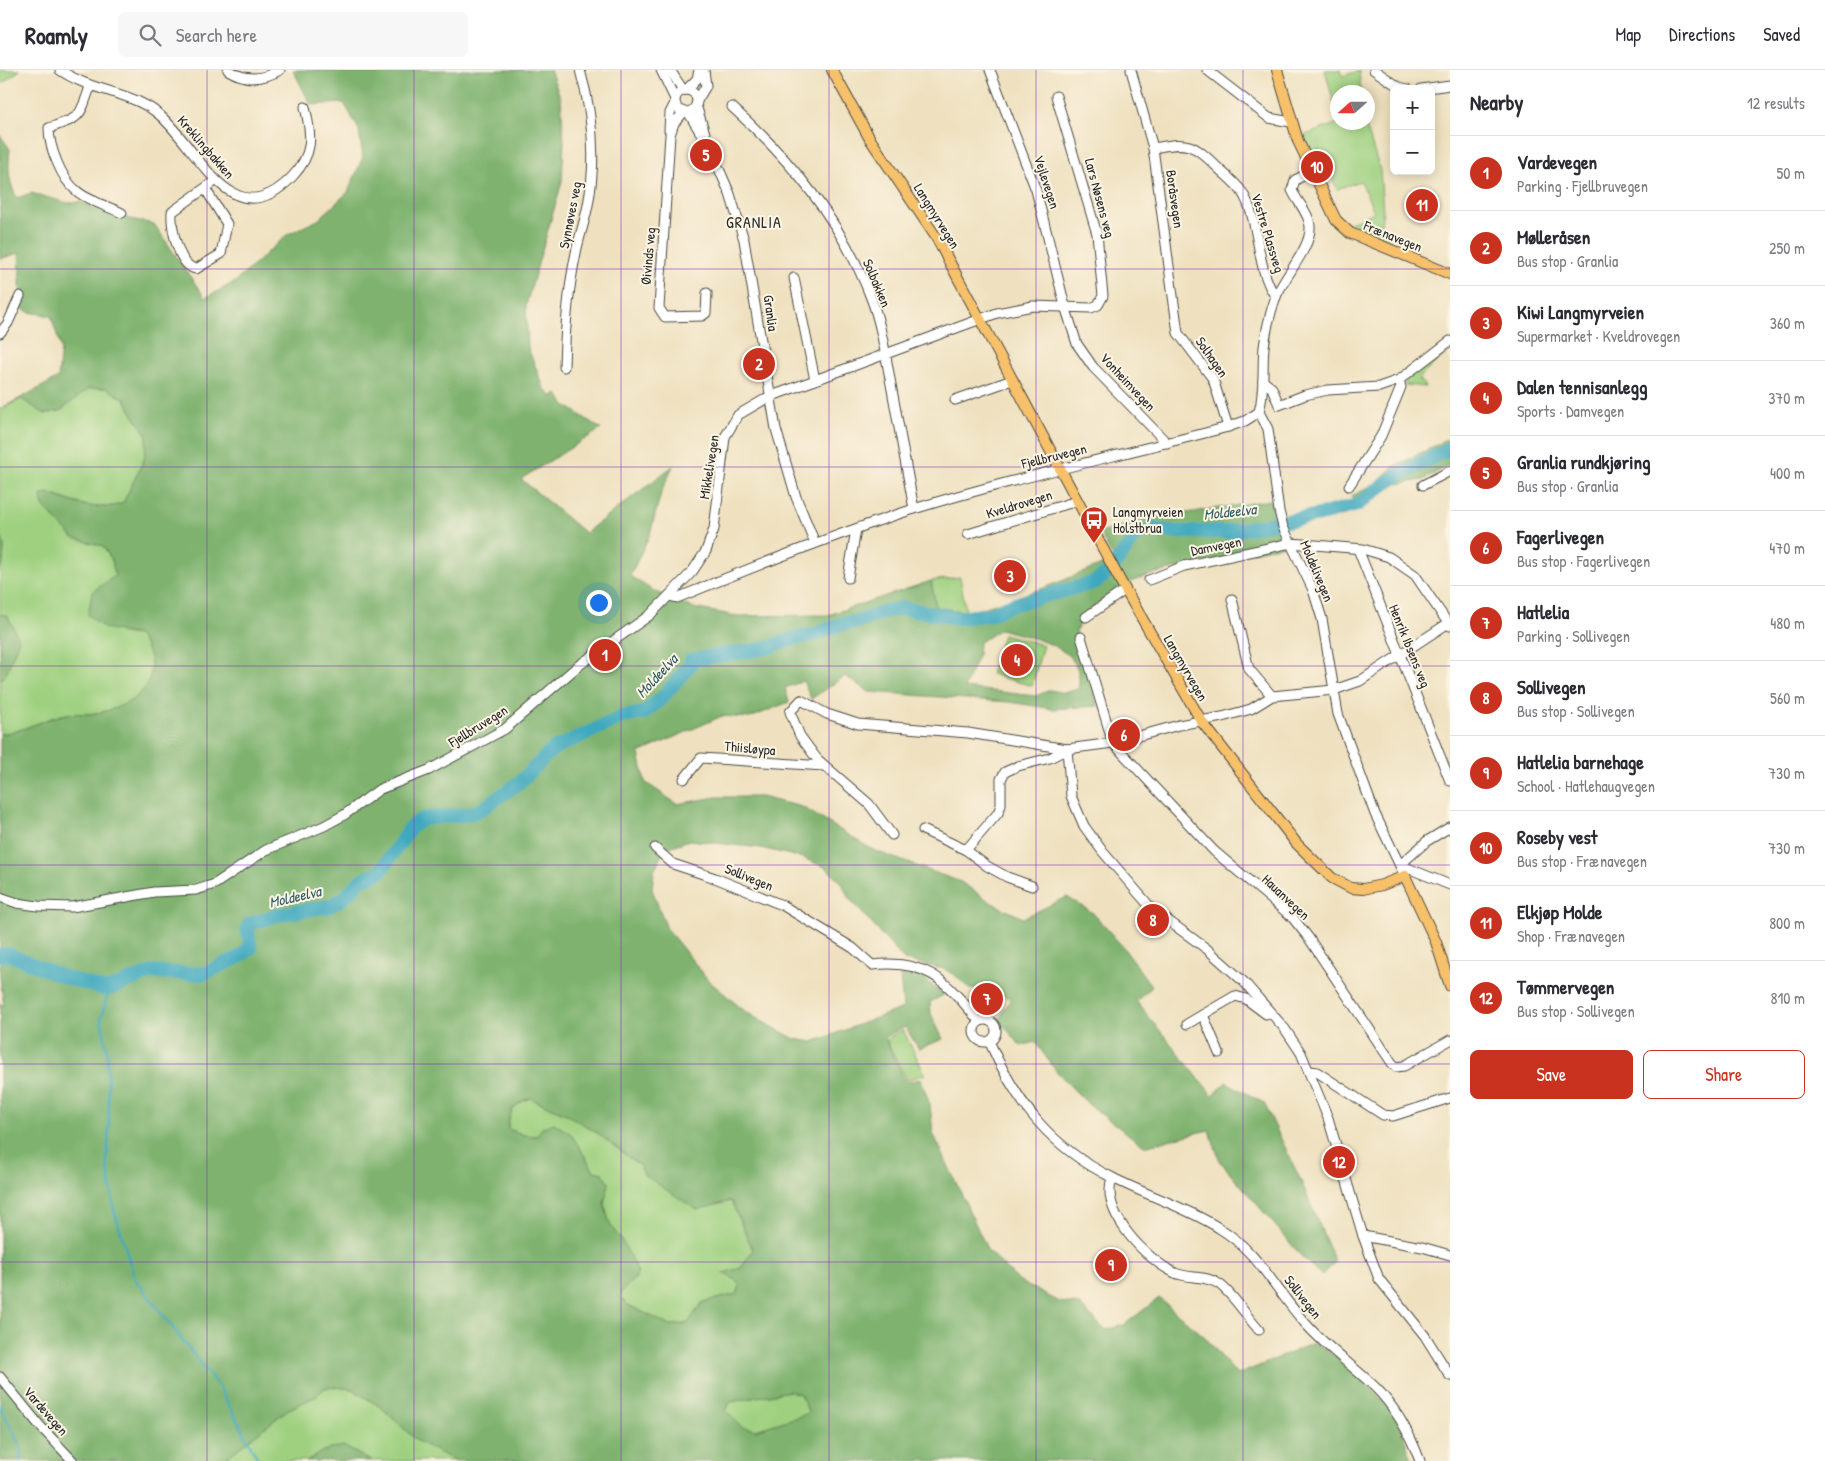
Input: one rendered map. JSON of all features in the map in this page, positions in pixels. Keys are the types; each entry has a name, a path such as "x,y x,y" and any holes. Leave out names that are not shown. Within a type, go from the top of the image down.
{"main road":[{"name":"Langmyrvegen","path":"832,70 866,132 925,219 1108,558 1202,722 1292,839 1328,875 1344,886 1356,889 1376,887 1405,876"},
{"name":"Frænavegen","path":"1277,70 1291,122 1311,172 1336,220 1350,233 1450,274"},
{"name":"Frænavegen","path":"1426,265 1450,266"},
{"name":"Moldelivegen","path":"1405,876 1436,942 1450,986"}],"street":[{"name":"Kreklingbakken","path":"60,70 90,87 132,99 157,113 169,124 215,182 227,192 239,196 254,198 267,194 292,177 310,149 311,132 305,107"},
{"path":"228,70 240,77 254,79 280,70"},
{"name":"Synnøves veg","path":"564,366 565,328 576,254 588,205 592,169 593,125 580,70"},
{"name":"Granlia","path":"661,70 678,109 686,112 709,146"},
{"name":"Granlia","path":"670,70 685,90 694,94 709,146 730,194 744,240 758,312 769,397 785,463 815,543"},
{"path":"675,101 678,94 697,79 699,70"},
{"path":"686,112 696,103 706,86 704,70"},
{"name":"Vejlevegen","path":"990,70 1036,190 1065,306"},
{"name":"Boråsvegen","path":"1132,70 1153,148 1178,334"},
{"path":"1207,70 1269,118 1291,122"},
{"path":"1374,70 1395,85"},
{"path":"1435,87 1450,85"},
{"path":"90,87 83,110 76,119 49,128 49,142 63,177 73,189 122,213"},
{"name":"Lars Nøsens veg","path":"1056,96 1094,221 1100,252 1103,290 1102,300 1095,307 1065,306"},
{"name":"Øivinds veg","path":"675,101 670,113 659,308 665,316 702,316 706,313 707,293"},
{"name":"Solbakken","path":"732,107 795,171 825,213 848,252 871,298 885,354 914,510"},
{"name":"Øivinds veg","path":"670,135 674,123 686,112"},
{"name":"Vestre Plassveg","path":"1153,148 1178,143 1197,148 1242,192 1256,232 1269,287 1276,297"},
{"path":"1258,412 1263,397 1264,348 1276,297 1309,236 1308,217 1297,202 1292,190 1295,180 1311,172"},
{"path":"206,190 226,224 222,254 196,269 188,265 179,251 171,224 172,212 215,182"},
{"path":"794,278 816,380"},
{"path":"0,333 8,323 20,296"},
{"name":"Mikkelivegen","path":"669,596 692,572 706,552 714,529 725,437 738,415 769,397 980,319 1020,308 1065,306"},
{"name":"Vonheimvegen","path":"1065,306 1077,344 1093,367 1167,443"},
{"name":"Solhagen","path":"1178,334 1213,379 1228,427"},
{"path":"1263,381 1272,388 1279,405 1305,394 1328,390 1379,387 1399,380 1450,341"},
{"path":"955,400 1012,380"},
{"path":"1349,486 1382,436 1401,387 1399,380"},
{"name":"Fjellbruvegen","path":"0,897 16,903 61,907 95,904 154,892 196,890 215,884 266,850 324,826 344,815 380,789 430,770 505,729 578,666 650,615 669,596 676,598 815,543 914,510 1060,468 1228,427 1245,421 1258,412"},
{"name":"Moldelivegen","path":"1258,412 1268,429 1283,527 1313,590 1322,620 1338,714 1377,820 1405,876"},
{"path":"1423,485 1450,471"},
{"name":"Kveldrovegen","path":"968,534 1077,501"},
{"path":"848,578 856,529"},
{"name":"Damvegen","path":"1149,580 1184,566 1290,543 1358,549 1388,557 1408,569 1420,581 1450,624"},
{"name":"Henrik Ibsens veg","path":"1358,549 1450,781"},
{"path":"1086,617 1124,587"},
{"path":"1232,599 1247,663 1252,673 1272,696"},
{"path":"892,835 869,804 824,766 800,736 790,712 801,700 827,714 858,724 968,733 1068,749 1113,743 1164,729 1245,711 1272,696 1334,690 1360,681 1450,624"},
{"path":"1081,637 1113,743"},
{"name":"Hauanvegen","path":"1113,743 1214,851 1292,917 1308,937 1396,1067 1404,1066 1450,1040"},
{"path":"1068,749 1067,765 1071,796 1084,826 1103,852 1152,909 1228,967 1293,1041 1310,1071 1331,1126 1363,1236 1379,1279 1425,1336 1450,1376"},
{"path":"966,850 998,813 1001,806 1002,779 1005,772 1018,766 1050,758 1068,749"},
{"name":"Thiisløypa","path":"684,779 701,758 824,766"},
{"path":"1450,827 1427,840 1400,865 1450,885"},
{"path":"923,830 966,850 987,866 1007,877 1032,886"},
{"name":"Sollivegen","path":"655,848 673,864 715,878 782,905 853,948 872,965 890,963 914,965 925,970 956,994 979,1021"},
{"path":"1187,1024 1235,996 1246,998 1263,1012 1271,1014"},
{"path":"1204,1015 1219,1053"},
{"name":"Sollivegen","path":"990,1020 996,1028 996,1034 989,1041 980,1040 975,1035 975,1026 979,1021 990,1020"},
{"name":"Sollivegen","path":"989,1041 1006,1079 1038,1124 1059,1144 1112,1178 1189,1211 1221,1229 1245,1248 1266,1270 1303,1322 1326,1346 1376,1388 1394,1409 1420,1461"},
{"path":"1310,1071 1316,1072 1383,1115 1393,1116 1450,1098"},
{"path":"1112,1178 1109,1187 1115,1211 1132,1240 1174,1272 1207,1279 1221,1285 1259,1330"},
{"path":"1363,1236 1422,1247 1450,1255"},
{"name":"Vardevegen","path":"0,1376 40,1426 73,1461"}],"green space":[{"path":"0,70 20,70 0,85"},
{"path":"293,70 550,70 561,99 564,142 562,182 526,305 528,348 544,388 551,396 558,394 564,404 601,429 521,479 585,533 673,466 661,493 650,534 630,576 652,590 693,608 737,616 828,615 931,581 936,607 970,612 1044,588 1114,560 1100,533 1141,520 1270,500 1285,545 1156,573 1130,582 1086,613 1076,631 1098,706 1053,709 1009,702 869,692 845,676 811,699 803,681 785,688 789,702 750,718 722,716 639,753 645,782 677,804 716,797 761,797 802,807 875,851 961,882 992,903 1023,918 1067,897 1093,913 1122,946 1152,987 1136,1001 1213,1096 1226,1082 1264,1103 1301,1181 1335,1262 1322,1276 1303,1258 1220,1161 1209,1130 1144,1146 1089,1105 1057,1072 1035,1042 1021,1046 999,1020 1011,998 981,989 969,989 956,976 944,969 904,960 848,897 842,883 825,867 803,858 761,848 689,840 667,848 654,871 652,889 667,929 709,981 746,1012 795,1039 813,1042 903,1008 900,975 921,976 944,995 930,1002 931,1014 943,1039 919,1049 905,1027 884,1037 906,1082 921,1079 930,1105 933,1133 988,1251 1020,1282 1060,1302 1080,1305 1105,1330 1124,1325 1159,1298 1205,1337 1237,1375 1314,1343 1352,1366 1395,1414 1413,1461 833,1461 823,1457 818,1461 456,1461 417,1441 382,1408 352,1389 336,1387 325,1388 314,1397 287,1410 226,1458 226,1461 0,1461 0,1003 4,1006 0,977 0,734 17,731 62,715 96,713 126,704 146,687 150,676 151,664 147,650 138,635 104,628 88,615 92,592 115,576 112,560 103,546 73,538 43,506 41,496 48,493 75,503 94,507 113,506 123,503 144,460 147,435 133,415 125,399 106,388 88,389 60,411 45,414 21,399 0,409 58,378 61,348 51,316 29,312 21,308 19,253 0,259 0,135 10,149 9,174 17,198 31,193 68,203 80,202 122,217 154,224 205,298 235,282 288,234 318,220 348,192 363,157 359,130 344,103 311,105","holes":["1000,629 1040,640 1065,653 1074,662 1079,674 1078,689 1064,693 1050,690 1036,696 964,688 978,656 979,643","530,1098 566,1114 596,1132 640,1166 644,1175 697,1210 731,1201 753,1250 741,1268 722,1273 736,1280 740,1286 737,1294 703,1302 687,1324 669,1325 628,1305 620,1297 624,1289 634,1280 638,1273 624,1244 610,1225 604,1203 609,1183 603,1173 594,1171 571,1134 554,1123 543,1127 536,1136 524,1135 508,1129 511,1113 520,1103","790,1391 800,1394 808,1410 807,1414 756,1430 742,1427 726,1411 730,1402"]},
{"path":"1325,70 1340,70 1342,76 1359,71 1360,85 1330,85 1330,89"},
{"path":"1330,126 1330,130 1367,130 1380,170 1383,212 1380,228 1387,237 1405,251 1351,230 1347,224 1374,212 1361,181 1337,189 1333,179 1329,180 1303,136"},
{"path":"1450,346 1450,349 1419,378 1425,387 1405,385 1406,376"},
{"path":"106,388 125,399 133,415 147,435 144,460 123,503 113,506 94,507 48,493 41,496 43,506 73,537 103,546 112,560 115,576 111,580 121,633 138,635 147,650 151,664 150,676 146,687 126,704 92,714 62,715 17,731 0,734 0,681 6,674 8,616 0,614 0,569 3,565 4,545 0,534 0,409 21,399 60,411 88,389"},
{"path":"1450,438 1450,465 1423,480 1397,484 1356,509 1352,496 1376,483 1393,467"},
{"path":"0,534 4,545 3,565 0,569"},
{"path":"960,577 966,612 935,607 931,581"},
{"path":"0,614 8,616 19,640 6,674 0,681"},
{"path":"1003,634 1043,645 1032,686 991,674"},
{"path":"903,1030 925,1074 907,1080 886,1039"},
{"path":"530,1098 566,1114 596,1132 640,1166 645,1174 731,1201 753,1250 741,1268 723,1273 736,1280 740,1286 737,1294 703,1302 687,1324 669,1325 628,1305 620,1297 623,1288 636,1278 624,1244 610,1225 604,1203 609,1183 594,1171 571,1134 543,1127 537,1136 524,1135 508,1129 509,1118 513,1110 520,1103"},
{"path":"325,1388 352,1389 382,1408 417,1441 456,1461 371,1461 343,1446 323,1451 307,1461 226,1461 226,1458 287,1410 314,1397"},
{"path":"790,1391 800,1394 808,1411 807,1414 756,1430 742,1427 726,1411 730,1402"},
{"path":"343,1446 371,1461 307,1461 323,1451"}],"waterway":[{"name":"Moldeelva","path":"0,955 8,954 61,976 103,989 109,989 152,972 203,974 239,957 251,948 247,929 249,924 277,915 330,906 345,897 361,880 380,872 411,827 422,819 469,814 482,809 520,782 553,749 622,717 644,713 661,699 691,664 691,660 767,648 795,638 814,635 841,624 861,621 886,611 903,608 958,618 992,614 1008,606 1096,582 1112,569 1136,535 1152,529 1174,532 1225,532 1320,515 1357,505 1390,480 1450,448"},
{"path":"109,989 101,1019 107,1050 109,1125 107,1162 114,1210 135,1279 219,1387 259,1461"},
{"path":"0,1405 21,1448 20,1461"}],"place":[{"name":"Granlia rundkjøring","path":"706,155"},
{"name":"Roseby vest","path":"1317,167"},
{"name":"Elkjøp Molde","path":"1422,205"},
{"name":"Mølleråsen","path":"759,364"},
{"name":"Langmyrveien Holstbrua","path":"1094,544"},
{"name":"Kiwi Langmyrveien","path":"1010,576"},
{"name":"Vardevegen","path":"605,655"},
{"name":"Dalen tennisanlegg","path":"1017,660"},
{"name":"Fagerlivegen","path":"1124,735"},
{"name":"Sollivegen","path":"1153,920"},
{"name":"Hatlelia","path":"987,999"},
{"name":"Tømmervegen","path":"1339,1162"},
{"name":"Hatlelia barnehage","path":"1111,1265"}],"district":[{"name":"GRANLIA","path":"754,222"}]}
